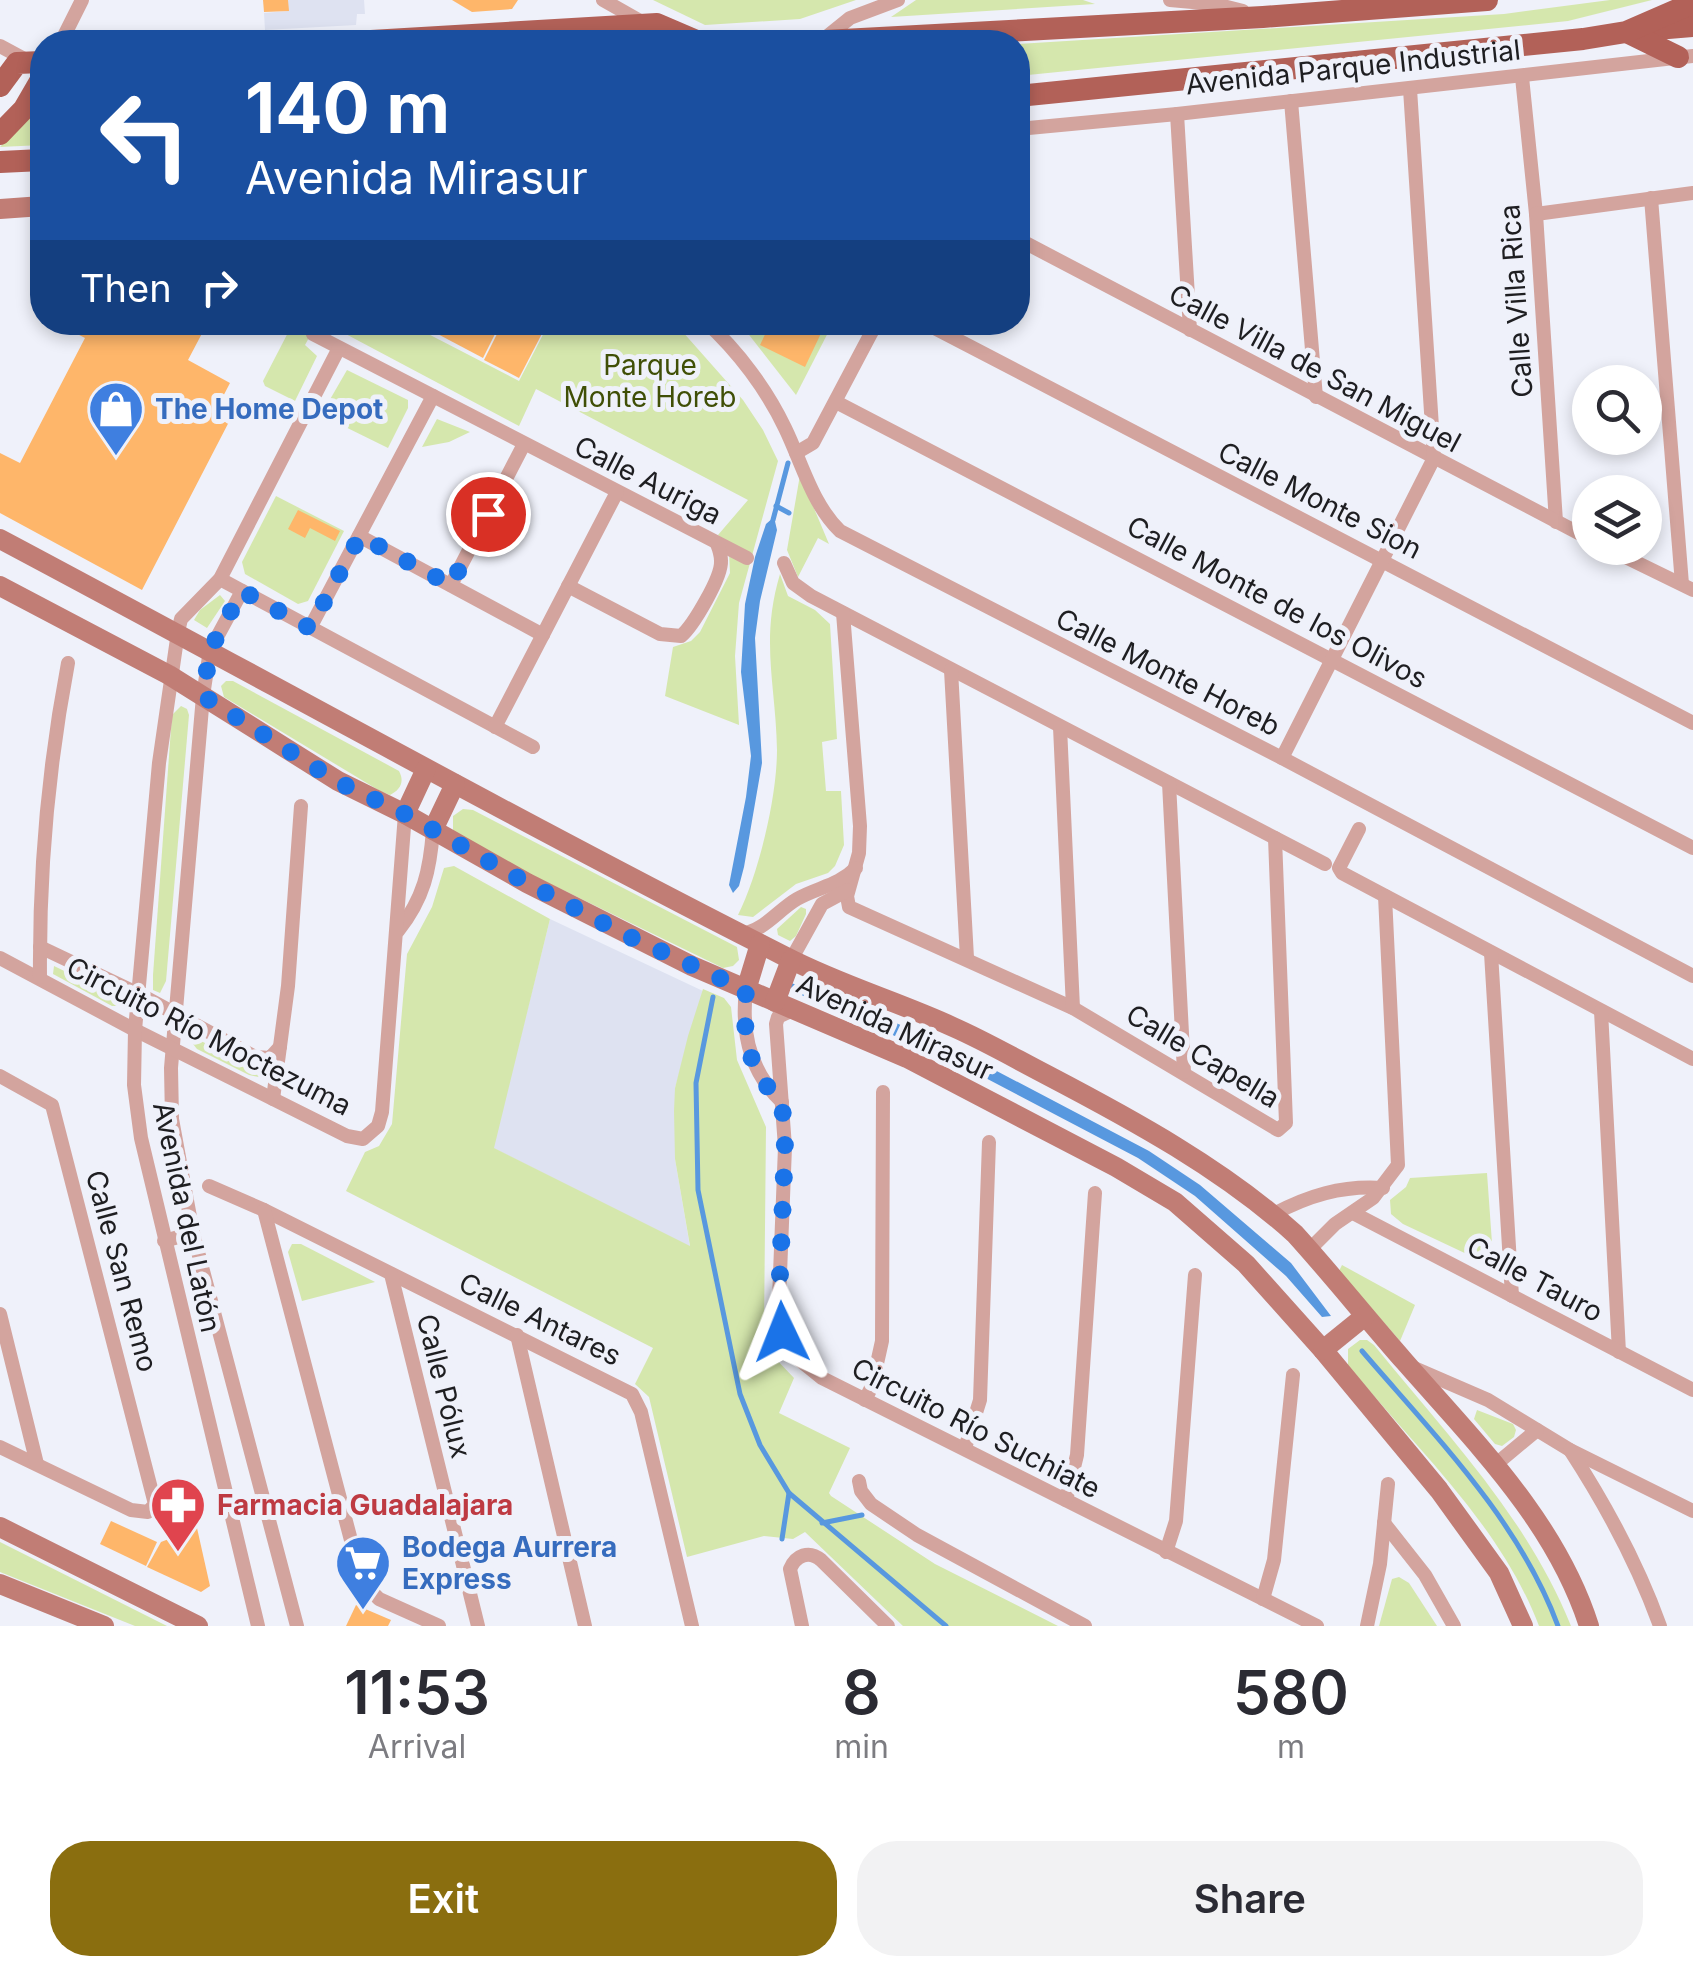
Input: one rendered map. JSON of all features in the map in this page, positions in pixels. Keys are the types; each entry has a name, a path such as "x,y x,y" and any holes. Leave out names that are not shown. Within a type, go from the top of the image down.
{"main road":[{"path":"1030,30 1487,0"},
{"path":"1626,32 1693,2"},
{"path":"1030,95 1693,26"},
{"path":"1626,32 1686,57"},
{"path":"0,90 30,79"},
{"path":"0,134 18,116 30,94"},
{"path":"0,162 30,161"}],"street":[{"path":"66,30 82,0"},
{"path":"604,0 645,30"},
{"path":"835,30 850,18 898,0"},
{"path":"1170,0 1214,4 1263,17"},
{"path":"0,46 30,68"},
{"name":"Avenida Parque Industrial","path":"1030,127 1686,57"},
{"name":"Calle Villa Rica","path":"1522,77 1536,214 1556,522"},
{"path":"1282,758 1434,458 1410,89"},
{"path":"1291,101 1316,397"},
{"path":"1177,114 1190,330"},
{"path":"1536,214 1693,193"},
{"path":"1651,198 1687,587"},
{"path":"0,209 30,207"},
{"name":"Calle Villa de San Miguel","path":"1030,245 1572,530"},
{"name":"Calle Auriga","path":"315,335 746,558"},
{"name":"Calle Monte Horeb","path":"718,335 744,363 773,406 825,514 845,534 1282,758 1693,976"},
{"path":"796,453 813,443 870,335"},
{"name":"Calle Monte Sion","path":"948,335 1693,723"},
{"path":"178,632 182,619 220,579 339,348"},
{"path":"310,628 432,396"},
{"name":"Calle Monte de los Olivos","path":"836,402 1693,848"},
{"path":"451,585 524,444"},
{"path":"495,727 617,492"},
{"path":"360,536 542,635"},
{"path":"0,539 178,632 323,716 760,944 958,1028 1180,1151 1277,1218 1310,1250 1495,1465 1564,1565 1589,1626"},
{"path":"568,586 660,634 681,636 693,622 720,571 717,544"},
{"path":"784,562 796,587 1325,864"},
{"path":"1642,565 1687,587"},
{"path":"220,579 532,747"},
{"name":"Avenida Mirasur","path":"0,586 170,675 338,782 405,814 630,937 907,1058 1162,1194 1206,1226 1246,1264 1323,1350 1484,1549 1500,1573 1523,1626"},
{"name":"Avenida del Latón","path":"242,591 210,650 203,696 173,1050 172,1119 194,1233 297,1626"},
{"path":"784,1006 792,960 807,931 822,904 848,890 856,868 860,826 843,613"},
{"name":"Avenida del Latón","path":"178,632 158,763 136,1030 137,1116 258,1626"},
{"path":"40,978 46,804 68,664"},
{"path":"950,670 967,958"},
{"path":"1060,726 1073,1008"},
{"path":"405,814 426,769"},
{"path":"1169,783 1184,1072"},
{"path":"433,830 455,784"},
{"path":"273,1100 294,926 301,806"},
{"name":"Circuito Río Moctezuma","path":"0,958 273,1100 353,1138 367,1137 378,1126 382,1112 405,814"},
{"path":"1358,828 1340,871 1693,1060"},
{"name":"Circuito Río Moctezuma","path":"397,931 417,906 425,887 432,862 433,830"},
{"name":"Calle Capella","path":"848,890 847,904 853,910 1073,1008 1274,1130 1284,1128 1286,1104 1275,838"},
{"path":"741,934 756,930 798,899 835,885 856,868"},
{"path":"1310,1250 1335,1224 1382,1188 1396,1170 1385,896"},
{"path":"770,920 746,990 744,1018 750,1055 766,1085 782,1102"},
{"path":"807,931 805,954 812,969"},
{"name":"Circuito Río Moctezuma","path":"40,946 256,1057 270,1058 281,1046"},
{"path":"1491,952 1512,1296"},
{"name":"Circuito Río Suchiate","path":"784,1006 776,1024 785,1147 779,1300 782,1332 792,1353 808,1370 865,1400 1317,1626"},
{"path":"1601,1011 1619,1352"},
{"name":"Calle San Remo","path":"0,1076 52,1105 156,1499 153,1509 131,1510 36,1464"},
{"path":"865,1400 882,1341 883,1092"},
{"path":"965,1448 980,1400 988,1142"},
{"name":"Calle Antares","path":"210,1186 632,1394 640,1412 692,1626"},
{"path":"1277,1218 1298,1201 1348,1187 1382,1188"},
{"path":"1066,1500 1077,1455 1095,1193"},
{"path":"264,1210 362,1582 379,1598 439,1626"},
{"name":"Calle Tauro","path":"1353,1213 1693,1390"},
{"path":"164,1241 194,1233"},
{"name":"Calle Pólux","path":"391,1274 478,1626"},
{"path":"1166,1552 1176,1521 1195,1275"},
{"path":"0,1314 36,1464"},
{"path":"1323,1350 1364,1316"},
{"path":"517,1335 585,1626"},
{"path":"1407,1365 1488,1400 1570,1450 1693,1511"},
{"path":"1263,1600 1274,1560 1293,1375"},
{"path":"1495,1465 1537,1430"},
{"path":"0,1447 36,1464"},
{"path":"1570,1450 1623,1537 1660,1626"},
{"path":"859,1481 871,1504 916,1535 1085,1626"},
{"path":"1367,1626 1388,1484"},
{"path":"1384,1523 1425,1575 1454,1626"},
{"path":"0,1527 198,1626"},
{"path":"802,1626 790,1569 804,1555 821,1560 888,1626"},
{"path":"0,1584 104,1626"}],"shaded area":[{"path":"288,0 364,0 365,14 357,14 356,25 265,30 264,13 288,11"},
{"path":"550,919 703,991 675,1088 675,1159 690,1247 493,1148"}],"green space":[{"path":"653,0 856,0 800,19 705,25"},
{"path":"916,0 1083,0 1095,4 891,17"},
{"path":"1610,0 1652,0 1568,21 1030,75 1030,43 1504,14"},
{"path":"30,113 30,146 0,147"},
{"path":"287,335 310,335 305,345 317,356 295,401 265,386 263,381"},
{"name":"Parque Monte Horeb","path":"348,335 430,335 519,381 543,335 686,335 743,400 763,430 778,461 739,603 735,656 739,725 665,696 673,647 691,641 700,632 730,573 729,553 718,535 748,500 536,389 519,426"},
{"path":"749,335 827,335 796,395"},
{"path":"347,370 408,400 408,408 388,448 321,415"},
{"path":"437,419 470,432 449,442 422,447"},
{"path":"800,475 829,544 818,538 798,577 787,550"},
{"path":"276,496 344,531 308,601 298,604 245,574 242,562"},
{"path":"780,574 788,596 815,610 830,624 837,739 822,742 826,791 841,791 844,845 828,873 796,884 753,917 738,915 760,857 774,790 777,750 770,642"},
{"path":"220,595 225,601 207,628 194,620 200,610"},
{"path":"233,681 399,771 399,788 390,795 380,791 224,697 221,686"},
{"path":"181,706 189,715 166,981 160,993 153,990 153,975 172,715"},
{"path":"463,809 473,810 737,947 739,960 723,968 528,873 453,831 453,816"},
{"path":"454,866 550,919 494,1148 690,1246 675,1159 675,1088 703,989 724,998 731,1007 737,1060 766,1127 764,1328 774,1357 794,1378 779,1413 850,1448 831,1496 935,1564 1058,1626 903,1626 805,1532 793,1539 764,1536 687,1557 649,1397 635,1384 653,1348 346,1191 365,1152 379,1146 392,1124 407,954 432,907 444,868"},
{"path":"801,907 806,914 796,936 790,941 778,935 777,929"},
{"path":"54,966 118,997 121,1006 112,1006 53,974"},
{"path":"195,1038 261,1071 263,1078 197,1049 193,1044"},
{"path":"1487,1173 1493,1257 1488,1264 1403,1224 1391,1214 1390,1200 1406,1187 1410,1178"},
{"path":"292,1244 301,1244 375,1282 302,1301 288,1252"},
{"path":"1342,1265 1415,1305 1400,1341 1339,1271"},
{"path":"1360,1340 1374,1345 1509,1513 1553,1586 1571,1626 1539,1626 1502,1554 1479,1521 1348,1365 1348,1349"},
{"path":"1477,1410 1513,1424 1514,1437 1502,1446 1495,1444 1474,1419"},
{"path":"0,1542 167,1626 135,1626 0,1572"},
{"path":"1399,1577 1409,1583 1437,1626 1379,1626 1392,1579"}],"water":[{"path":"774,517 777,530 755,638 762,763 744,867 733,893 729,885 751,756 741,672 745,604 766,524"},
{"path":"791,983 846,1001 953,1048 1149,1151 1200,1185 1291,1263 1331,1316 1322,1317 1286,1276 1195,1196 1138,1158 957,1063 789,989"}],"building":[{"path":"263,0 288,0 289,11 264,12"},
{"path":"452,0 518,0 512,9 472,12"},
{"name":"The Home Depot","path":"79,335 201,335 188,360 230,383 217,408 232,416 142,590 0,513 0,453 20,463 85,338"},
{"path":"440,335 494,335 483,358"},
{"path":"496,335 541,335 519,378 484,360"},
{"path":"765,335 820,335 805,367 760,345"},
{"path":"298,510 340,531 335,541 310,528 305,538 288,529"},
{"path":"111,1521 157,1542 146,1566 100,1544"},
{"name":"Farmacia Guadalajara","path":"197,1528 210,1586 201,1592 147,1567 161,1542"},
{"name":"Bodega Aurrera Express","path":"356,1605 391,1620 388,1626 346,1626"}],"waterway":[{"path":"773,520 788,463"},
{"path":"776,506 789,513"},
{"path":"713,997 696,1083 698,1190 740,1394 760,1445 789,1493 946,1626"},
{"path":"1362,1351 1498,1515 1521,1550 1558,1626"},
{"path":"782,1539 789,1493"},
{"path":"822,1523 862,1515"}],"place":[{"name":"The Home Depot","path":"116,458"},
{"name":"Farmacia Guadalajara","path":"178,1554"},
{"name":"Bodega Aurrera Express","path":"363,1612"}],"route":[{"path":"488,514 451,585 360,536 310,628 242,591 210,650 203,696 338,782 405,814 630,937 746,990 744,1018 750,1055 766,1085 782,1102 782,1332"}]}
